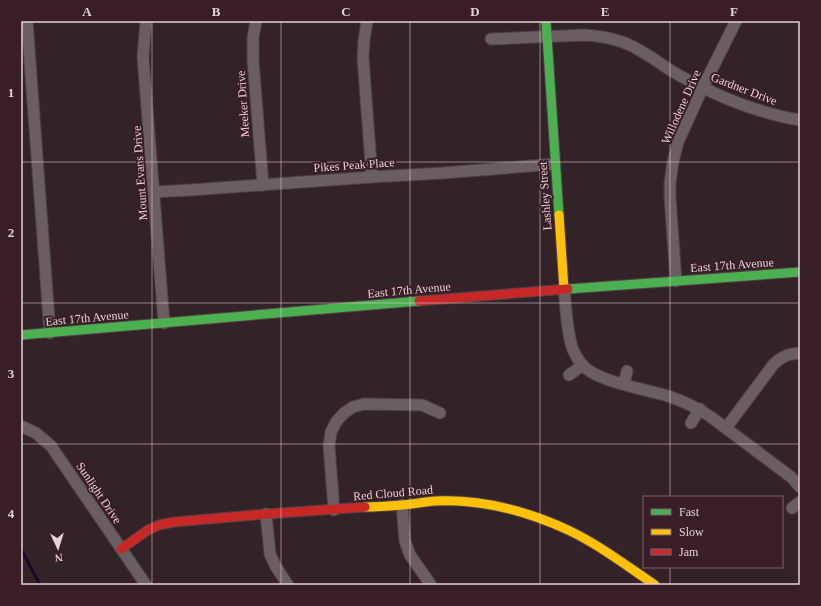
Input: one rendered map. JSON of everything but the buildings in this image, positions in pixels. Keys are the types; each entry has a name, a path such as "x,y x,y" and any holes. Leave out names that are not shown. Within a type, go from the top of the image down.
{"street":[{"path":"27,21 50,333"},
{"name":"Mount Evans Drive","path":"146,21 144,57 164,323"},
{"name":"Meeker Drive","path":"256,21 253,38 253,60 263,185"},
{"path":"367,21 363,58 372,177"},
{"name":"Lashley Street","path":"546,21 564,289 570,340 574,351 588,370 602,378 669,396 700,409 791,478 800,487"},
{"name":"Willodene Drive","path":"676,281 670,196 673,162 678,142 702,88 736,21"},
{"name":"Gardner Drive","path":"491,39 584,34 615,40 639,49 702,88 724,98 762,111 800,120"},
{"name":"Pikes Peak Place","path":"154,192 555,164"},
{"name":"East 17th Avenue","path":"21,335 564,289 800,272"},
{"path":"726,428 769,362 789,354 800,353"},
{"path":"569,375 583,365"},
{"path":"624,384 627,370"},
{"path":"334,510 329,446 336,422 344,413 353,407 364,404 422,405 440,413"},
{"path":"691,423 700,409"},
{"name":"Sunlight Drive","path":"21,426 36,433 51,446 146,585"},
{"name":"Red Cloud Road","path":"121,549 148,530 159,525 174,522 402,505 435,501 469,502 502,507 535,517 568,530 598,547 655,585"},
{"path":"402,505 405,542 410,555 431,585"},
{"path":"266,514 270,554 276,567 288,585"}],"waterway":[{"path":"21,549 40,585"}],"traffic: fast":[{"path":"546,21 559,215"},
{"path":"568,289 800,272"},
{"path":"21,335 419,301"}],"traffic: slow":[{"path":"559,215 564,289"},
{"path":"365,507 452,501 486,504 520,512 568,530 590,542 655,585"}],"traffic: jam":[{"path":"419,301 568,289"},
{"path":"121,549 148,530 159,525 174,522 365,507"}]}
